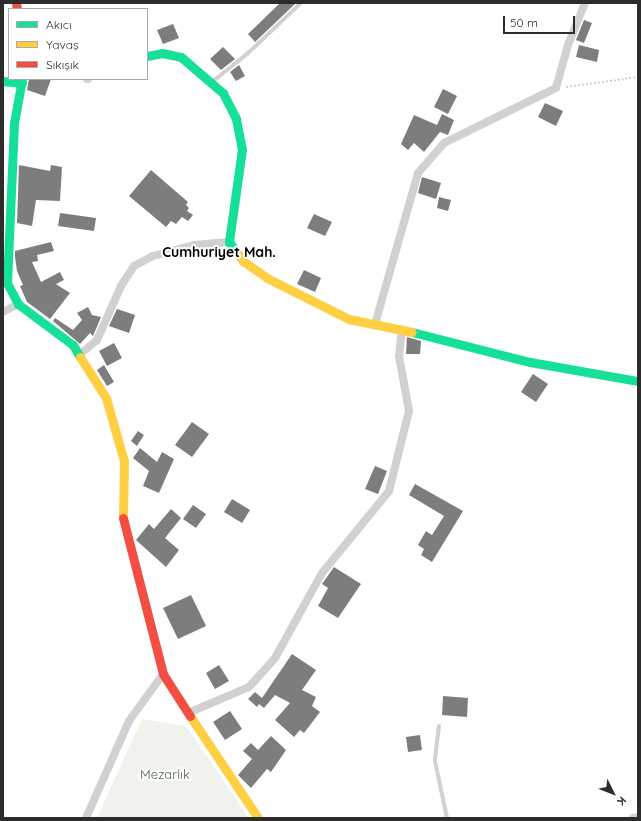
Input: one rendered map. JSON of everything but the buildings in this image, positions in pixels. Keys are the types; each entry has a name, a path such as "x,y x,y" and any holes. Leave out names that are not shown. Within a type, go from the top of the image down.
{"street":[{"path":"375,324 418,173 444,143 556,88 568,45 585,3"},
{"path":"148,56 162,53 181,57 223,93 236,119 242,148 229,242 243,261 267,278 349,319 402,329 530,362 638,380"},
{"path":"3,81 22,81 14,123 7,283 18,304 73,345 106,398 124,461 123,519 163,674 258,818"},
{"path":"79,355 97,340 121,286 134,266 153,256 194,244 229,242"},
{"path":"3,312 18,304"},
{"path":"188,713 232,696 254,681 275,658 322,573 389,491 408,411 399,356 402,329"},
{"path":"86,818 129,721 163,674"},
{"path":"633,818 638,816"}],"lane":[{"path":"212,82 247,54 301,3"},
{"path":"440,726 435,761 447,818"}],"path":[{"path":"556,88 638,77"}],"green space":[{"name":"Mezarlık","path":"142,719 186,726 249,818 97,818"}],"traffic: fast":[{"path":"148,56 162,53 181,57 223,93 236,119 242,149 229,242 236,251"},
{"path":"22,80 14,123 7,283 18,304 73,345 80,357"},
{"path":"3,81 22,83"},
{"path":"412,332 530,362 638,381"}],"traffic: slow":[{"path":"236,251 243,261 267,278 349,319 412,332"},
{"path":"80,357 106,398 124,461 123,518"},
{"path":"190,716 258,818"}],"traffic: jam":[{"path":"16,3 17,8"},
{"path":"123,518 163,674 190,716"}],"district":[{"name":"Cumhuriyet Mah.","path":"219,252"}]}
